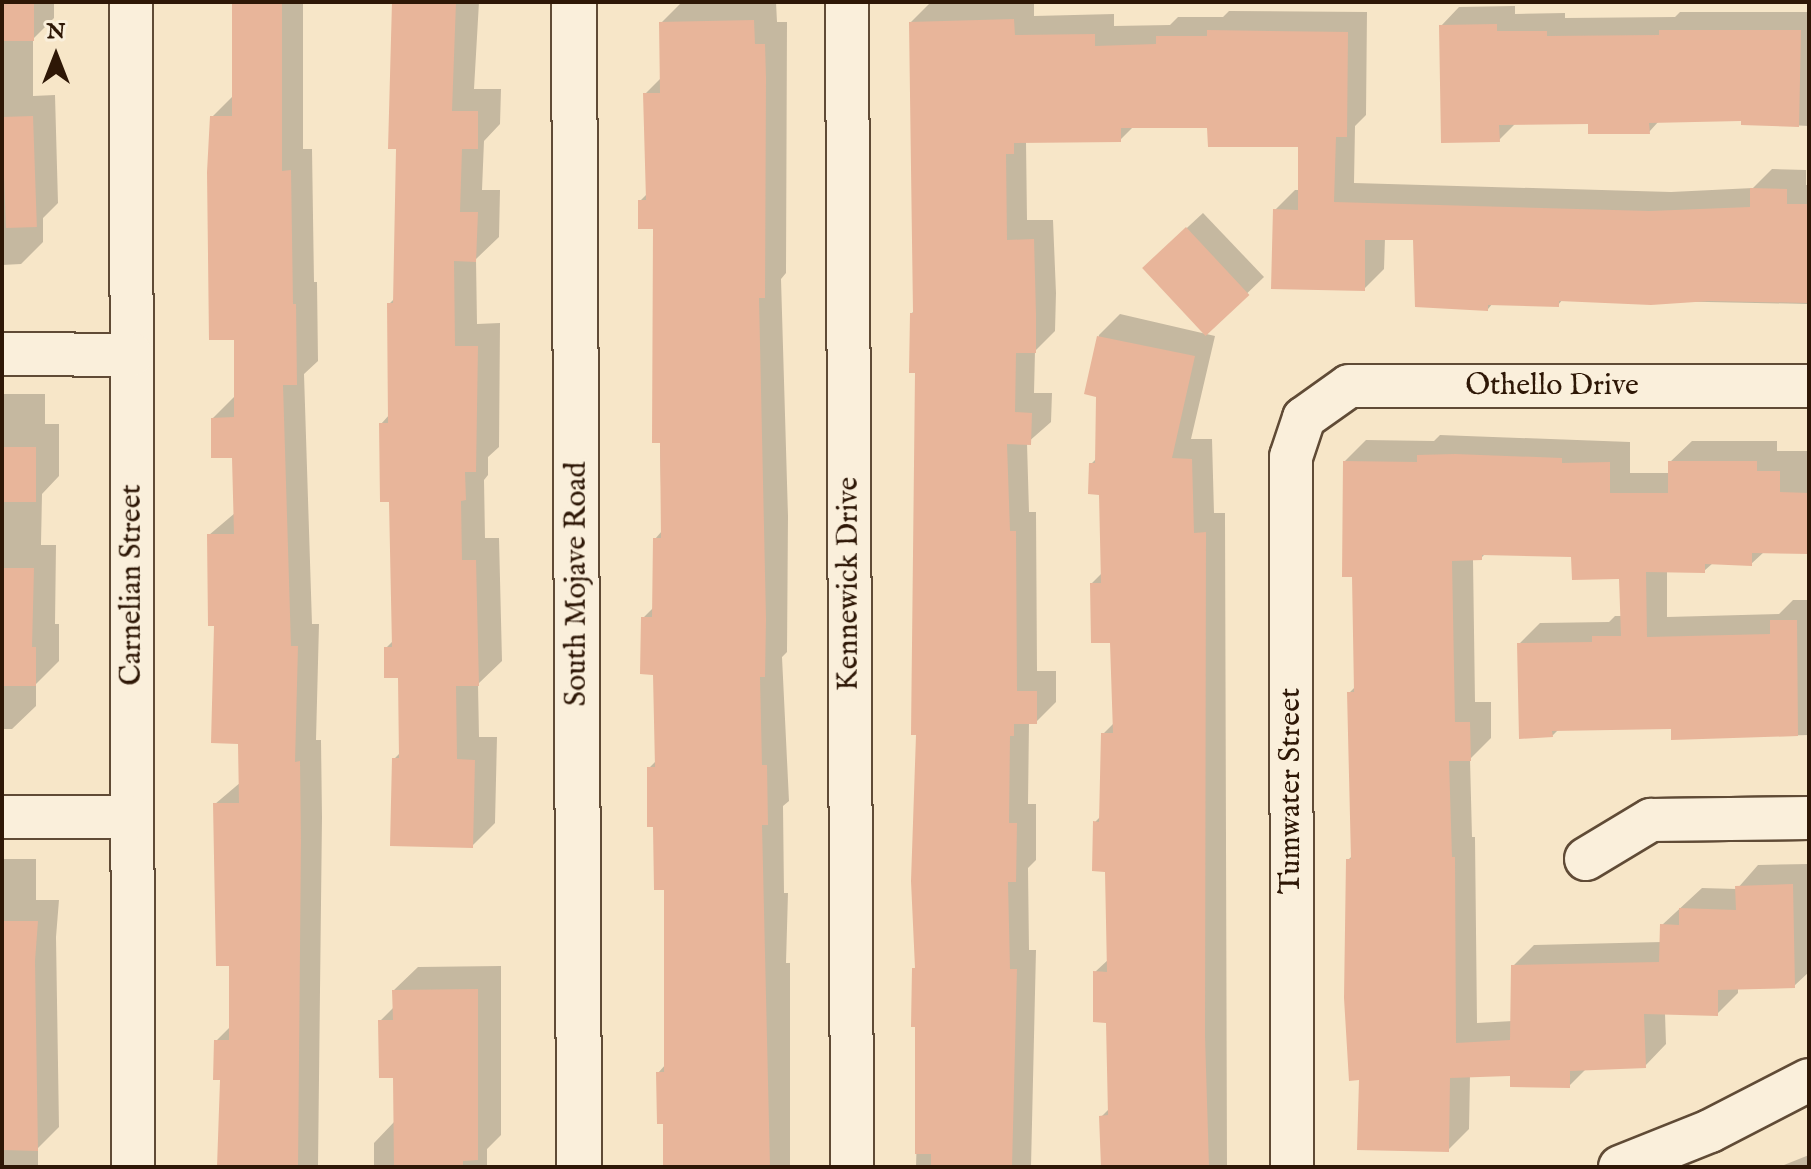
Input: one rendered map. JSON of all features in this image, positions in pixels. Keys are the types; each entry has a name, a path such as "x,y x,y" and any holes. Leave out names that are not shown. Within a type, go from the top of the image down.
{"street":[{"name":"Carnelian Street","path":"131,2 133,1167"},
{"name":"South Mojave Road","path":"574,2 579,1167"},
{"name":"Kennewick Drive","path":"847,2 852,1167"},
{"path":"2,354 132,355"},
{"name":"Othello Drive","path":"1304,418 1349,386 1809,386"},
{"name":"Tumwater Street","path":"1292,1167 1291,457 1304,418"},
{"path":"2,817 132,817"},
{"path":"1586,859 1651,820 1809,818"},
{"path":"1620,1167 1710,1131 1809,1080"}],"building":[{"path":"2,2 34,2 34,41 2,41"},
{"path":"232,2 282,2 282,171 291,170 293,304 296,304 297,385 283,385 291,646 298,646 295,762 300,761 301,841 298,1167 217,1167 220,1080 213,1080 214,1040 229,1040 229,966 216,966 213,803 239,803 238,744 211,743 214,626 208,626 207,534 234,534 232,458 211,458 211,418 234,417 234,340 209,340 207,172 210,116 232,116"},
{"path":"392,2 456,2 452,111 478,111 478,149 462,149 460,212 478,212 476,262 454,261 455,346 478,346 476,472 465,472 466,500 461,501 462,560 476,560 479,686 456,686 457,759 475,760 473,848 390,846 392,758 399,758 398,678 384,678 384,647 392,647 389,502 380,502 379,423 388,423 387,303 393,303 396,149 388,149"},
{"path":"1014,19 1015,35 1095,34 1095,46 1156,44 1156,36 1207,36 1207,30 1348,32 1347,137 1336,137 1334,202 1650,211 1750,207 1750,188 1787,189 1787,204 1809,204 1809,303 1710,301 1651,305 1559,301 1559,307 1488,305 1488,311 1415,307 1413,240 1365,240 1365,291 1271,289 1273,209 1298,210 1298,147 1208,147 1207,128 1121,128 1121,142 1014,143 1014,154 1006,154 1007,240 1034,239 1036,353 1016,353 1015,412 1032,413 1031,445 1007,444 1010,531 1016,531 1017,691 1037,691 1037,724 1014,724 1014,736 1010,736 1009,823 1017,823 1016,882 1008,882 1010,969 1017,969 1012,1167 931,1167 931,1154 915,1154 915,1027 911,1027 912,968 915,968 911,881 916,735 911,735 915,373 909,373 910,313 913,313 909,22"},
{"path":"754,20 755,44 765,44 766,78 765,298 759,298 766,619 765,677 760,677 762,765 767,765 768,825 762,825 770,1167 663,1167 663,1124 657,1124 656,1072 664,1072 664,890 654,890 653,827 647,827 647,767 655,767 653,675 640,674 641,617 652,617 653,538 661,538 660,443 652,443 653,229 638,229 638,200 646,200 643,93 660,93 659,22"},
{"path":"1497,24 1497,31 1547,31 1547,36 1659,35 1659,30 1801,30 1799,127 1741,125 1741,121 1649,123 1650,134 1588,134 1588,124 1499,125 1500,142 1441,143 1439,25"},
{"path":"33,116 37,227 6,228 2,117"},
{"path":"1186,227 1249,295 1206,336 1142,268"},
{"path":"1097,336 1195,356 1172,458 1192,459 1194,533 1206,532 1205,1036 1209,1167 1101,1167 1099,1116 1108,1115 1106,1023 1093,1022 1093,971 1107,972 1105,872 1092,871 1093,821 1099,822 1101,733 1113,733 1110,643 1091,643 1090,583 1101,583 1099,495 1088,494 1089,463 1095,463 1096,397 1084,394"},
{"path":"2,447 36,447 36,502 2,502"},
{"path":"1417,455 1562,458 1562,463 1610,462 1610,493 1668,493 1668,461 1757,461 1757,471 1780,471 1780,492 1809,493 1809,554 1752,553 1752,566 1705,564 1705,573 1646,572 1647,637 1770,634 1770,620 1797,620 1798,736 1671,740 1671,729 1552,731 1553,737 1519,739 1517,643 1592,642 1592,636 1621,636 1619,579 1572,580 1571,557 1482,555 1482,560 1452,561 1455,722 1470,722 1471,761 1449,761 1452,857 1455,857 1456,1043 1510,1040 1511,965 1659,962 1660,924 1679,925 1679,908 1736,910 1735,886 1793,884 1795,988 1718,990 1718,1016 1644,1014 1646,1068 1570,1071 1570,1088 1510,1087 1510,1076 1450,1078 1449,1152 1357,1150 1359,1080 1349,1081 1344,998 1346,859 1351,859 1347,692 1354,692 1352,577 1342,577 1343,461 1417,462"},
{"path":"2,568 34,568 32,647 36,647 36,686 2,686"},
{"path":"2,921 38,921 35,961 38,1151 2,1150"},
{"path":"478,989 478,1160 463,1161 463,1167 394,1167 393,1078 379,1078 378,1020 393,1020 392,990"}]}
